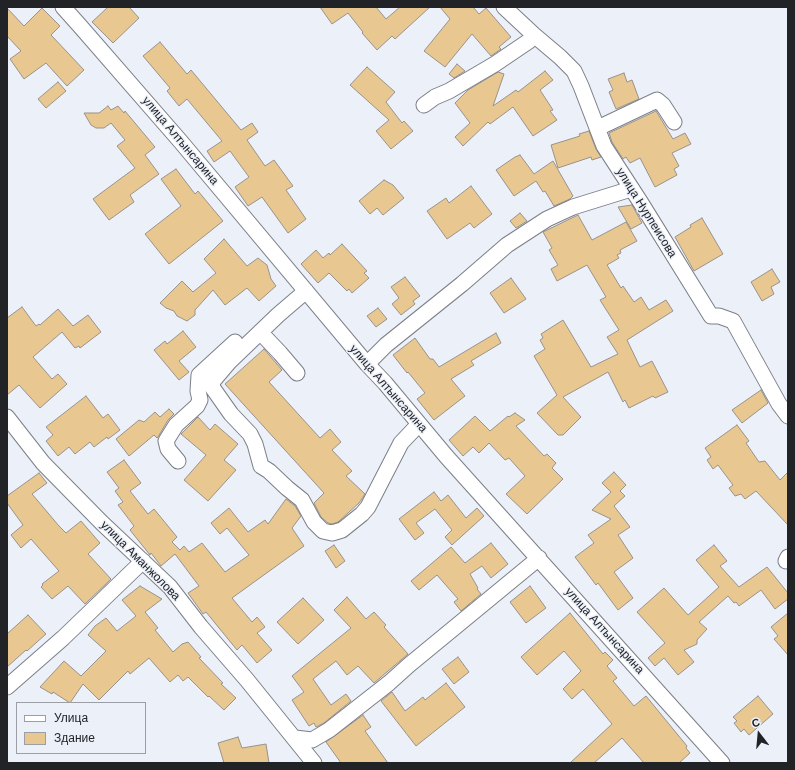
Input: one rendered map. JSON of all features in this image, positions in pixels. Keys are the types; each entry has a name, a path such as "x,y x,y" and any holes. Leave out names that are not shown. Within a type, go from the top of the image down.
{"street":[{"name":"улица Алтынсарина","path":"63,7 181,142 367,364 385,383 487,503 539,558 722,763"},
{"name":"улица Нурпеисова","path":"504,7 574,71 604,146 641,203 710,316 719,316 733,321 779,404 788,416"},
{"path":"424,105 435,97 449,91 494,64 534,35"},
{"path":"598,128 657,100 663,105 674,122"},
{"path":"367,364 386,345 514,241 547,219 573,207 631,189"},
{"path":"302,287 284,310 230,361 213,381 212,387 231,414 250,434 255,444 261,466 269,471 302,500 314,522 323,531 332,533 342,530 362,514 374,496 401,443 419,424"},
{"path":"178,461 168,449 166,441 176,425 197,406 200,400 198,391 200,375 302,287"},
{"path":"260,332 297,373"},
{"name":"улица Аманжолова","path":"7,417 43,463 102,523 170,587 201,627 296,738 314,763"},
{"path":"296,738 312,740 329,730 379,692 408,665 539,558"},
{"path":"7,687 63,638 143,561"}],"building":[{"path":"108,7 129,7 139,18 113,43 92,22"},
{"path":"320,7 376,7 386,19 400,7 430,7 395,39 392,36 377,50 362,33 363,32 348,13 332,24"},
{"path":"440,7 473,7 479,14 486,8 511,37 499,47 501,49 491,56 472,34 445,67 424,51 450,19"},
{"path":"7,8 24,26 42,8 60,26 51,35 84,70 67,86 46,63 24,79 10,59 21,51 7,36"},
{"path":"160,42 187,74 191,70 241,130 252,123 258,132 247,140 265,166 274,160 293,186 286,190 306,219 288,233 262,197 248,206 235,187 249,177 230,151 214,162 207,151 222,141 187,99 179,106 167,91 170,88 143,56"},
{"path":"457,64 465,71 454,78 449,74"},
{"path":"367,67 395,92 386,102 402,123 404,121 413,131 391,149 376,131 389,120 350,85"},
{"path":"545,71 553,80 540,90 553,110 550,111 557,120 533,136 513,107 490,124 488,122 463,146 455,137 470,123 455,103 468,90 498,72 504,74 493,106 516,90 518,92"},
{"path":"624,73 627,82 632,80 639,99 616,109 609,92 613,90 608,79"},
{"path":"58,82 66,91 46,108 38,99"},
{"path":"108,106 111,110 118,106 124,113 125,111 155,147 145,155 159,174 130,195 134,202 109,220 93,199 135,168 117,146 125,140 111,123 104,128 96,128 91,125 84,113 99,113"},
{"path":"656,111 673,139 685,133 691,144 672,153 679,166 674,169 677,175 655,187 640,158 630,163 626,157 623,159 612,142 609,133"},
{"path":"589,131 601,157 592,160 591,157 558,168 551,145 580,136 579,134"},
{"path":"520,155 534,174 553,161 573,196 570,199 554,206 545,191 543,192 536,181 514,196 496,170"},
{"path":"176,169 195,194 198,191 223,221 169,264 145,234 181,206 161,179"},
{"path":"384,180 393,185 404,198 383,215 377,208 370,214 359,201"},
{"path":"471,186 492,214 474,228 470,223 447,239 427,211 446,198 449,203"},
{"path":"632,205 642,223 631,229 618,207"},
{"path":"520,213 527,221 516,228 510,221"},
{"path":"578,215 592,240 626,222 637,241 620,250 621,253 617,255 619,258 607,265 621,288 623,286 634,302 641,297 649,310 666,300 673,311 627,340 640,367 652,361 668,392 655,398 653,396 629,408 625,400 623,402 608,372 563,397 581,417 563,435 558,435 537,413 557,395 534,356 545,349 540,340 543,338 541,334 563,320 591,367 618,354 607,337 619,330 600,300 606,297 587,265 557,281 551,269 558,265 549,250 552,248 543,232"},
{"path":"702,218 723,254 694,271 675,237"},
{"path":"224,239 247,266 258,258 267,265 271,279 276,286 259,301 247,288 225,305 213,290 195,310 195,315 187,321 177,316 174,311 166,308 160,303 182,281 193,292 216,273 204,259"},
{"path":"342,244 367,271 364,273 369,278 352,293 349,289 347,291 329,273 318,283 301,264 316,250 323,258 329,253 330,255"},
{"path":"772,269 780,282 771,287 774,294 762,301 751,282"},
{"path":"405,277 420,296 413,301 415,304 401,315 392,304 399,298 391,287"},
{"path":"511,278 526,299 504,313 490,293"},
{"path":"22,307 36,326 39,324 40,325 58,309 73,326 88,315 101,332 80,348 79,346 75,348 62,332 33,357 52,379 58,374 67,384 40,408 19,385 7,395 7,318"},
{"path":"378,308 387,319 376,327 367,316"},
{"path":"183,331 196,347 179,361 189,372 179,380 154,350 165,341 167,344"},
{"path":"496,333 501,343 471,361 474,365 451,379 465,396 434,420 417,399 425,393 393,355 415,338 430,359 433,359 439,367"},
{"path":"264,349 282,370 269,382 320,438 330,429 341,442 332,450 352,471 346,476 365,494 359,503 338,522 332,524 328,523 321,517 314,503 324,493 225,384"},
{"path":"761,390 768,403 742,423 732,410"},
{"path":"86,396 103,418 108,414 120,430 108,439 107,437 94,447 90,442 75,454 69,447 58,456 46,441 53,435 46,427"},
{"path":"169,409 174,414 168,420 158,437 157,438 154,435 129,456 116,439 139,420 144,422 155,412 160,417"},
{"path":"515,413 525,420 516,426 544,456 547,454 556,463 552,468 563,479 527,514 506,494 525,476 509,458 505,460 489,443 479,453 473,447 463,456 449,440 475,416 490,431 508,416 509,417"},
{"path":"198,417 210,430 215,424 238,444 224,460 236,470 208,501 184,480 206,455 181,434"},
{"path":"737,425 749,441 746,443 759,462 765,461 780,480 788,472 788,525 756,491 745,499 741,494 735,496 729,488 733,485 718,465 713,469 707,460 711,457 705,448"},
{"path":"124,460 141,483 130,491 148,514 154,509 177,537 172,542 180,550 184,546 189,552 202,543 225,572 249,555 227,528 220,534 211,523 229,508 248,532 265,520 268,524 286,499 295,506 301,516 292,528 304,546 232,598 252,622 257,617 265,627 257,633 272,650 257,663 242,645 237,650 206,612 203,614 188,593 199,586 175,554 161,566 130,530 134,526 118,505 123,502 115,491 119,488 107,472"},
{"path":"614,472 626,485 620,491 625,496 614,506 630,527 618,535 633,558 614,572 633,598 618,610 598,583 596,585 575,557 594,543 588,535 611,519 592,510 611,492 602,483"},
{"path":"39,473 47,483 32,494 59,526 66,533 81,521 100,543 88,554 111,579 85,604 68,586 52,599 41,587 43,585 42,584 59,571 31,539 21,548 11,535 23,525 7,503 7,496"},
{"path":"434,492 441,501 448,495 466,518 477,508 484,516 452,545 445,537 452,530 435,509 416,523 424,533 415,540 399,519"},
{"path":"491,543 508,564 491,578 482,566 470,574 481,594 461,611 454,602 458,599 437,575 419,590 411,581 451,547 465,563"},
{"path":"334,545 345,561 336,568 325,551"},
{"path":"714,545 727,561 720,566 739,587 767,567 788,593 788,599 775,609 761,590 739,606 728,596 699,622 707,629 697,640 697,644 684,650 694,662 678,675 664,658 655,666 648,658 665,643 637,612 664,588 688,615 719,587 696,560"},
{"path":"140,586 162,599 145,612 158,628 155,630 173,652 182,644 188,642 201,657 199,658 223,683 221,684 236,698 224,710 209,696 208,697 188,677 183,681 178,675 170,682 149,658 130,674 128,671 99,700 83,684 71,702 53,692 52,694 40,687 64,661 81,676 106,651 88,635 95,626 106,618 117,631 136,616 122,600"},
{"path":"530,586 546,608 526,623 510,602"},
{"path":"347,597 366,619 374,612 386,625 384,627 408,654 374,683 358,666 347,675 336,661 313,679 331,705 346,694 351,701 324,723 316,727 314,723 309,726 292,700 304,692 292,676 351,628 334,610"},
{"path":"303,598 324,620 298,644 277,622"},
{"path":"570,613 603,654 605,652 613,660 607,666 617,678 613,681 634,706 646,696 687,746 686,748 690,753 679,763 644,763 622,738 594,763 570,763 612,724 583,689 572,699 563,689 581,671 564,651 537,675 521,657"},
{"path":"788,613 788,655 774,639 778,636 771,627"},
{"path":"28,615 46,634 7,667 7,634"},
{"path":"458,657 469,672 454,684 442,669"},
{"path":"446,683 465,707 416,746 381,701 392,692 405,711 423,697 425,700"},
{"path":"758,696 773,714 749,735 744,729 741,732 734,723 737,721 733,717"},
{"path":"363,715 371,727 365,731 388,763 341,763 326,742"},
{"path":"238,737 242,748 266,744 269,763 224,763 218,743"}]}
